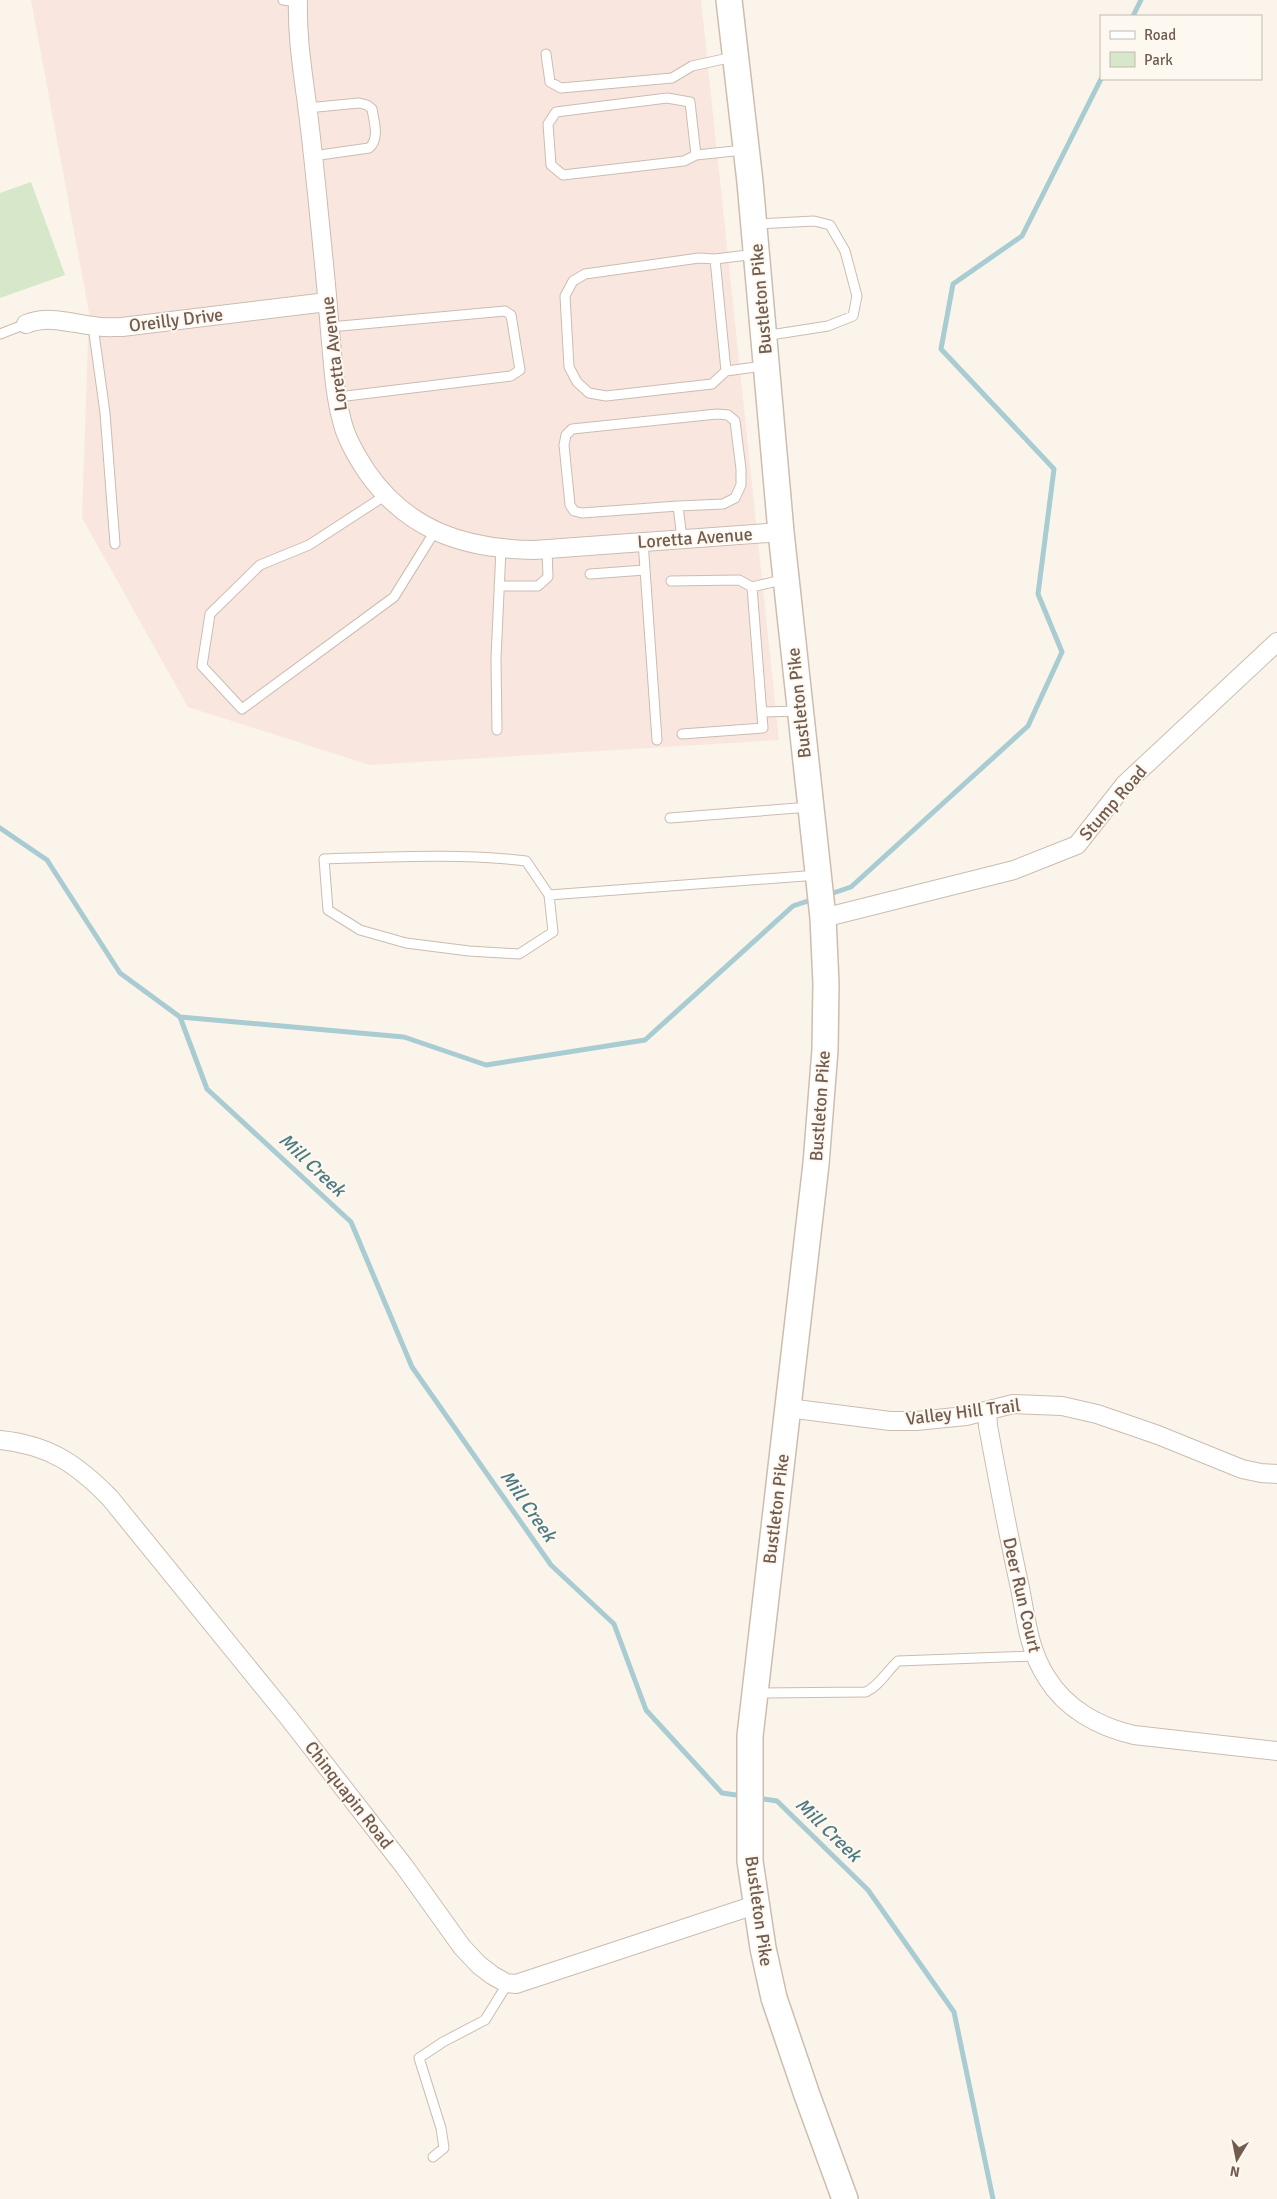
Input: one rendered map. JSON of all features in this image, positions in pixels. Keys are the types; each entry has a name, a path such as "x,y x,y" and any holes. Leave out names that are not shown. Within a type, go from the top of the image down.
{"main road":[{"name":"Bustleton Pike","path":"729,0 747,150 781,532 821,898 826,984 824,1059 816,1164 750,1736 750,1861 763,1948 774,1998 807,2096 845,2199"}],"street":[{"name":"Loretta Avenue","path":"293,1 313,156 327,302 342,422 359,461 386,495 413,519 435,531 475,545 500,549 547,549 781,532"},
{"name":"Oreilly Drive","path":"26,324 37,320 50,319 93,326 122,327 327,302"},
{"name":"Stump Road","path":"821,898 1014,870 1077,845 1125,784 1277,642"},
{"name":"Valley Hill Trail","path":"788,1408 890,1421 941,1419 987,1411 1013,1404 1062,1406 1097,1414 1158,1435 1242,1469 1261,1474 1277,1474"},
{"name":"Deer Run Court","path":"987,1411 988,1426 1005,1517 1034,1656 1048,1680 1066,1702 1090,1718 1115,1731 1134,1735 1277,1751"},
{"name":"Chinquapin Road","path":"0,1440 27,1443 52,1452 91,1479 110,1498 288,1717 404,1866 462,1948 479,1965 508,1983"},
{"path":"508,1983 516,1984 593,1957 756,1905"}],"lane":[{"path":"546,54 550,82 561,88 672,78 692,66 736,57"},
{"path":"696,155 690,102 667,98 556,112 548,124 552,165 563,174 684,161 696,155 747,150"},
{"path":"307,108 367,104 372,109 376,137 374,144 369,148 313,156"},
{"path":"754,224 814,220 830,225 845,251 857,296 853,316 828,326 764,336"},
{"path":"757,254 715,259 699,258 585,274 572,281 565,296 569,367 577,382 589,393 606,396 712,384 726,372 766,366"},
{"path":"715,259 726,372"},
{"path":"330,327 505,311 512,315 520,370 511,376 338,397"},
{"path":"0,334 26,324"},
{"path":"93,326 106,413 116,544"},
{"path":"717,414 728,415 734,421 741,469 741,485 735,498 723,504 678,506 582,513 574,511 570,506 564,445 566,435 572,429 717,414"},
{"path":"386,495 309,545 260,565 210,614 202,666 242,710 394,597 435,531"},
{"path":"678,506 682,539"},
{"path":"643,541 657,740"},
{"path":"497,730 496,658 500,549"},
{"path":"499,586 538,586 548,577 547,549"},
{"path":"590,574 645,570"},
{"path":"671,582 739,580 752,587 786,579"},
{"path":"682,734 764,728 752,587"},
{"path":"762,712 800,711"},
{"path":"670,818 811,807"},
{"path":"467,856 526,860 549,895 553,932 519,954 468,951 406,943 360,930 328,910 324,859 467,856"},
{"path":"549,895 821,898"},
{"path":"754,1693 866,1692 875,1688 887,1671 898,1661 1034,1656"},
{"path":"433,2157 444,2148 441,2128 418,2058 443,2042 485,2020 508,1983"}],"shaded area":[{"path":"31,0 701,0 779,740 370,765 188,707 82,518 89,312"}],"green space":[{"path":"31,182 65,275 0,298 0,193"}],"waterway":[{"path":"1134,15 1141,0"},
{"path":"827,895 851,887 1028,726 1062,652 1038,594 1054,469 941,349 953,284 1022,236 1100,80"},
{"name":"Mill Creek","path":"0,828 47,860 120,973 180,1017 207,1089 351,1222 412,1367 551,1565 614,1624 646,1710 722,1793 743,1796"},
{"path":"180,1017 404,1037 486,1065 645,1040 793,906 814,899"},
{"name":"Mill Creek","path":"757,1798 777,1801 868,1890 954,2012 993,2199"}]}
